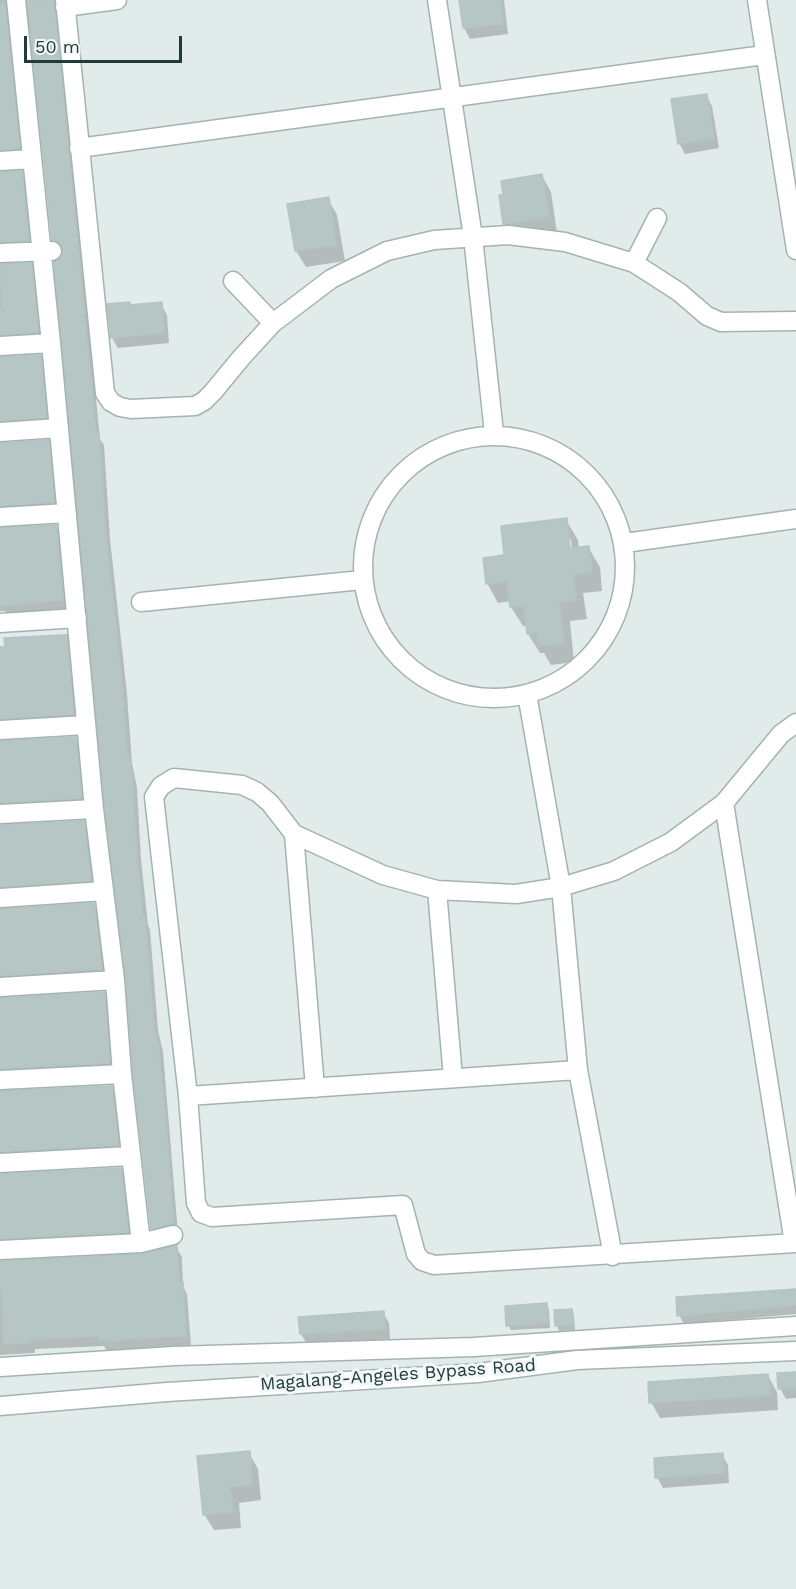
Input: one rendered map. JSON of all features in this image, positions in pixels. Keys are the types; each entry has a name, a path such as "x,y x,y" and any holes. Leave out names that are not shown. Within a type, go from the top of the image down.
{"street":[{"path":"16,0 32,159 47,251 51,343 86,725 115,980 130,1156 141,1243"},
{"path":"117,0 65,4 105,393 111,402 120,407 131,409 195,406 213,392 240,358 273,323 331,279 387,251 434,240 508,235 565,242 634,262 679,291 707,316 720,322 796,321"},
{"path":"437,0 473,237 494,433"},
{"path":"757,0 796,250"},
{"path":"79,148 764,55"},
{"path":"0,161 32,159"},
{"path":"634,262 657,218"},
{"path":"0,253 47,251"},
{"path":"233,281 273,323"},
{"path":"0,346 51,343"},
{"path":"0,432 58,428"},
{"path":"494,433 530,439 555,449 582,468 606,495 620,525 625,543 626,573 615,621 592,655 559,681 527,694 487,699 440,688 404,664 383,639 370,614 362,580 366,537 378,505 404,471 439,447 494,433"},
{"path":"0,517 67,513"},
{"path":"625,543 796,519"},
{"path":"141,602 362,580"},
{"path":"0,623 77,618"},
{"path":"527,694 561,887 578,1070 613,1256"},
{"path":"724,802 795,1243 613,1256 434,1265 422,1262 416,1254 403,1205 212,1217 201,1213 196,1203 188,1096 154,797 161,786 174,778 242,785 257,792 270,803 294,834 383,876 437,890 516,894 561,887 614,871 671,842 724,802 781,734 796,723"},
{"path":"0,730 86,725"},
{"path":"0,814 94,809"},
{"path":"294,834 315,1088"},
{"path":"437,890 453,1078"},
{"path":"0,898 104,891"},
{"path":"0,987 115,980"},
{"path":"188,1096 578,1070"},
{"path":"0,1080 122,1074"},
{"path":"0,1163 130,1156"},
{"path":"0,1250 141,1243 173,1235"},
{"name":"Magalang-Angeles Bypass Road","path":"0,1367 174,1356 474,1347 796,1326"},
{"name":"Magalang-Angeles Bypass Road","path":"0,1406 201,1389 478,1373 577,1360 796,1351"}],"building":[{"path":"54,0 96,434 99,434 105,527 122,683 127,756 129,756 132,776 136,848 169,1159 173,1224 151,1229 133,1073 126,979 105,808 54,262 62,257 63,250 58,241 52,240 27,1"},
{"path":"459,0 500,0 503,24 463,28"},
{"path":"0,4 5,4 20,148 0,150"},
{"path":"707,94 714,138 678,144 671,99"},
{"path":"22,171 29,241 0,242 0,172"},
{"path":"542,174 549,217 503,224 499,195 503,195 501,181"},
{"path":"329,197 336,245 295,251 287,204"},
{"path":"32,263 39,332 0,335 0,308 2,308 0,264"},
{"path":"130,302 130,305 162,302 164,333 111,338 107,304"},
{"path":"41,355 47,418 0,421 0,357"},
{"path":"49,440 54,502 0,506 0,443"},
{"path":"567,518 570,548 589,546 592,572 573,574 576,600 559,602 564,643 538,646 537,633 527,634 524,606 510,607 507,581 486,584 483,558 504,555 501,526"},
{"path":"56,525 63,600 0,606 0,528"},
{"path":"67,635 74,714 0,719 0,647 5,647 4,638"},
{"path":"76,737 82,798 0,803 0,741"},
{"path":"84,821 91,881 0,887 0,825"},
{"path":"94,903 102,969 0,976 0,909"},
{"path":"105,992 110,1063 0,1069 0,998"},
{"path":"112,1086 119,1145 0,1152 0,1091"},
{"path":"121,1168 128,1232 0,1239 0,1174"},
{"path":"177,1245 179,1282 183,1282 186,1336 99,1341 99,1336 30,1339 30,1343 4,1344 0,1261 142,1254"},
{"path":"796,1289 796,1305 677,1316 676,1297"},
{"path":"547,1303 548,1323 506,1326 505,1306"},
{"path":"572,1309 574,1325 555,1326 554,1310"},
{"path":"384,1311 385,1329 300,1334 298,1317"},
{"path":"796,1372 796,1388 778,1389 777,1373"},
{"path":"768,1374 770,1395 649,1403 648,1382"},
{"path":"250,1451 252,1485 230,1487 233,1512 203,1515 197,1456"},
{"path":"723,1453 724,1473 655,1478 654,1458"}]}
